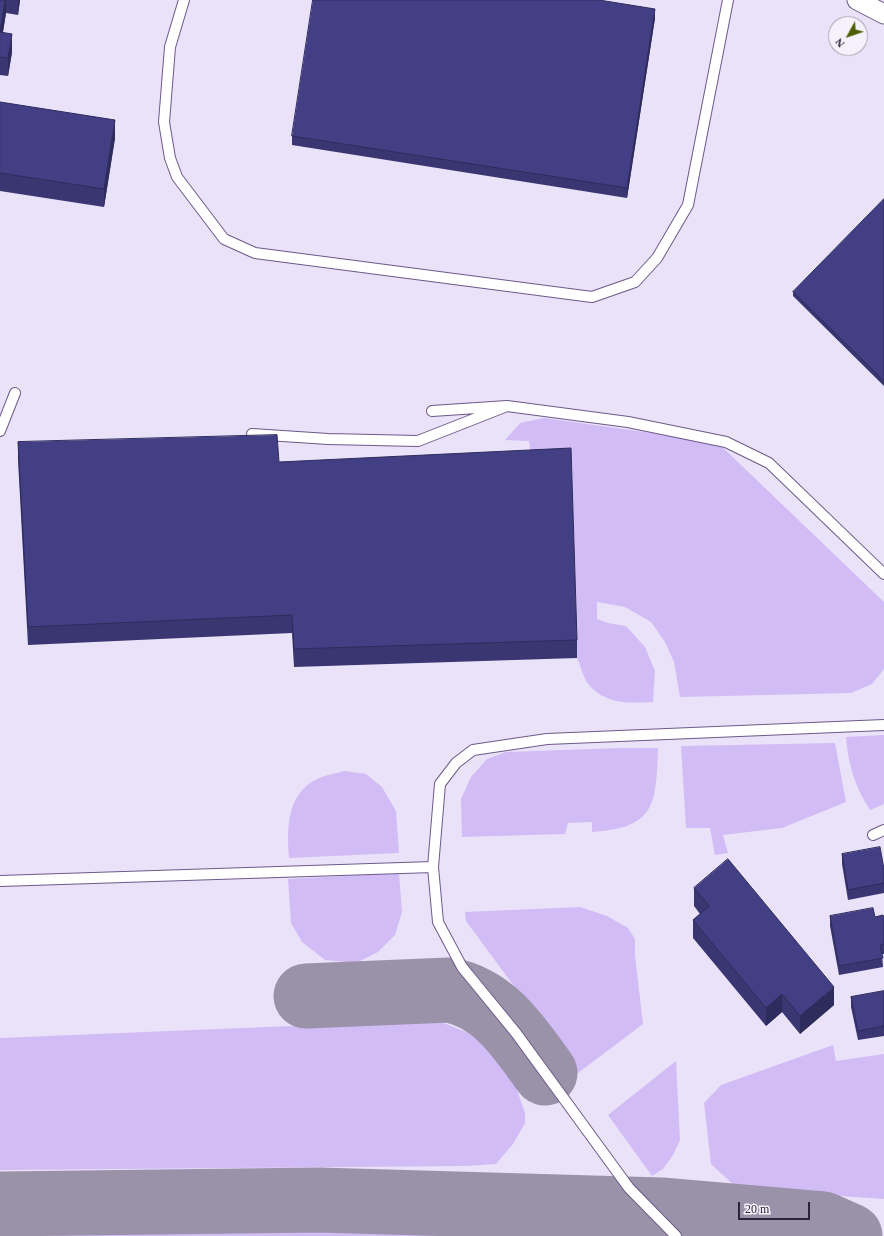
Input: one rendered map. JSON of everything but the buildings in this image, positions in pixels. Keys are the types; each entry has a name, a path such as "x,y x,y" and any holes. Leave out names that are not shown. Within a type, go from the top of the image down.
{"street":[{"path":"857,0 884,14"}],"lane":[{"path":"184,0 170,46 164,122 166,137 170,158 178,177 224,239 255,253 592,297 635,282 657,258 688,205 728,0"},
{"path":"0,431 14,393"},
{"path":"432,411 507,406 628,422 726,442 769,463 884,574"},
{"path":"252,434 328,439 418,441 507,406"},
{"path":"676,1236 629,1188 516,1033 462,967 438,922 433,867 440,784 456,763 473,750 547,739 884,725"},
{"path":"873,835 884,830"},
{"path":"0,881 433,867"}],"shaded area":[{"path":"544,418 717,442 884,602 884,669 872,684 851,693 680,697 674,662 665,642 651,622 625,607 597,602 597,619 608,623 626,626 645,647 655,671 653,702 635,703 619,701 596,692 587,682 577,658 571,466 532,466 529,441 505,440 520,423"},
{"path":"884,735 884,804 870,810 860,793 853,775 848,757 846,737"},
{"path":"835,743 846,802 782,828 723,835 728,853 715,855 710,828 686,828 681,746"},
{"path":"658,748 656,784 653,798 648,810 640,818 629,825 613,830 592,832 592,822 568,823 565,834 462,837 461,799 471,777 487,759 506,752"},
{"path":"344,771 366,774 382,787 396,811 399,853 289,858 289,824 294,803 299,794 317,779"},
{"path":"399,873 402,912 395,935 378,952 356,963 325,960 302,942 291,923 288,879"},
{"path":"580,907 607,916 628,928 635,939 635,956 643,1024 578,1073 466,921 465,912"},
{"path":"436,1020 469,1033 493,1052 516,1087 525,1113 525,1123 513,1144 496,1164 465,1166 0,1170 0,1038"},
{"path":"833,1045 836,1061 884,1054 884,1199 738,1189 711,1164 704,1103 721,1085"},
{"path":"676,1061 680,1140 673,1155 663,1169 652,1176 608,1115"},
{"path":"183,1220 662,1234 664,1236 0,1236 0,1226"}],"taxiway":[{"path":"306,996 449,990 465,994 493,1011 505,1022 516,1034 545,1073"},
{"path":"0,1204 319,1200 661,1210 823,1224 850,1236"}]}
